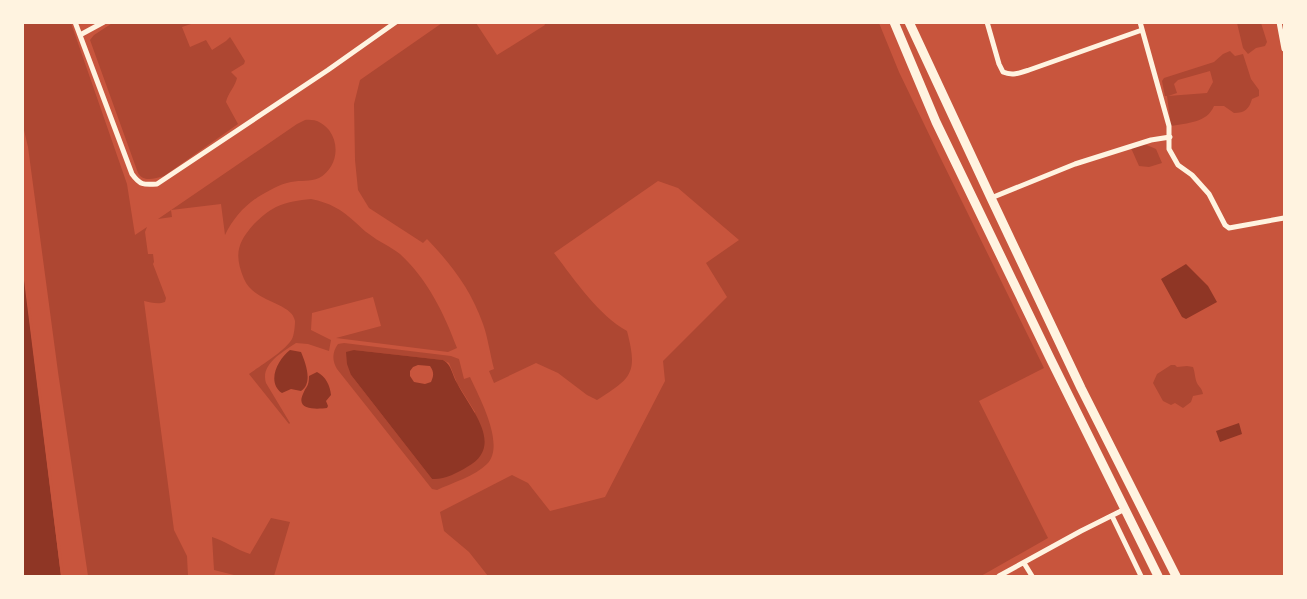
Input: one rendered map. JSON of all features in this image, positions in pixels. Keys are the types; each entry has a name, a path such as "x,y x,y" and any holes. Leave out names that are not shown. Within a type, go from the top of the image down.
{"main road":[{"path":"894,22 936,122 1158,576"},
{"path":"909,22 1081,388 1176,576"}],"street":[{"path":"75,22 132,174 139,183 146,184 157,184 396,22"},
{"path":"80,35 104,22"},
{"path":"987,22 999,64 1003,72 1009,74 1029,70 1142,30"},
{"path":"1140,22 1169,126 1169,149 1178,165 1209,194 1227,226 1233,228 1284,218"},
{"path":"1279,22 1284,49"},
{"path":"991,198 1076,164 1151,140 1170,137"},
{"path":"999,576 1125,509"},
{"path":"1112,516 1141,576"},
{"path":"1024,563 1032,576"}],"shaded area":[{"path":"114,22 194,23 182,27 190,47 206,40 212,50 230,37 245,61 231,72 237,78 226,102 238,124 164,176 146,179 138,173 90,40"},
{"path":"22,23 71,23 127,184 135,235 147,227 145,232 148,254 153,254 153,264 166,298 165,302 159,303 144,301 174,530 187,556 188,576 88,576 28,147 23,126"},
{"path":"442,23 476,23 497,55 545,25 544,23 879,23 899,72 1044,368 979,401 1048,538 981,576 488,576 469,552 444,531 440,512 512,475 528,483 550,511 605,497 665,381 663,361 727,297 706,263 739,240 678,188 658,181 554,253 596,306 627,331 632,365 625,380 597,400 558,373 536,363 494,383 489,371 494,369 485,329 473,300 460,278 427,239 423,243 369,208 358,190 354,104 360,80"},
{"path":"1237,23 1261,23 1267,42 1265,46 1256,48 1248,54 1243,48"},
{"path":"1230,51 1235,56 1243,54 1251,79 1259,90 1259,96 1252,99 1244,111 1234,113 1224,106 1214,106 1211,112 1202,119 1171,126 1167,96 1165,96 1162,81 1164,78 1214,62","holes":["1210,71 1213,82 1207,93 1168,96 1177,93 1174,84 1178,80"]},
{"path":"305,120 321,123 333,136 335,157 325,174 316,179 283,184 258,197 239,214 225,235 221,204 171,210"},
{"path":"1142,143 1156,149 1162,163 1149,167 1139,166 1131,148"},
{"path":"311,199 340,210 367,233 400,254 410,264 434,298 457,348 448,352 336,338 381,326 373,297 312,313 311,330 331,340 329,351 308,344 296,343 274,359 266,370 266,383 289,424 249,374 289,344 295,321 287,310 249,287 241,271 238,256 241,243 248,231 270,210 289,203"},
{"path":"171,210 172,217 158,219"},
{"path":"1186,264 1208,286 1217,302 1186,319 1182,317 1161,279"},
{"path":"23,267 61,576 23,576"},
{"path":"338,344 451,356 459,359 464,379 470,377 489,421 494,445 492,456 487,464 463,479 437,490 432,489 337,369 333,356","holes":["354,350 443,360 449,363 457,383 475,412 432,479 351,375"]},
{"path":"290,350 301,352 308,378 305,388 301,391 291,389 282,393 277,388 274,377 281,359"},
{"path":"354,350 446,362 482,427 484,449 478,458 455,474 432,479 351,375 346,352","holes":["430,366 433,374 431,382 425,384 414,382 410,376 413,367"]},
{"path":"1171,365 1193,367 1196,381 1203,392 1203,394 1193,396 1191,402 1183,408 1175,403 1171,405 1163,401 1153,383 1157,374"},
{"path":"317,372 330,388 331,395 326,401 327,408 309,408 302,404 301,400 309,376"},
{"path":"1239,423 1242,434 1220,442 1216,431"},
{"path":"271,518 290,522 274,576 238,576 214,570 212,537 250,554"}],"pier":[{"path":"22,264 25,267 64,576 61,576"}]}
